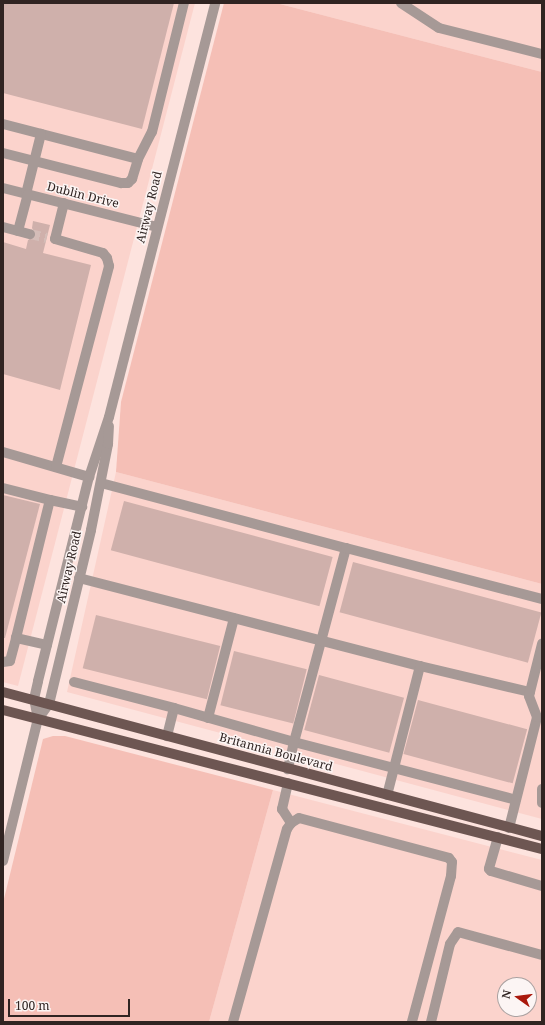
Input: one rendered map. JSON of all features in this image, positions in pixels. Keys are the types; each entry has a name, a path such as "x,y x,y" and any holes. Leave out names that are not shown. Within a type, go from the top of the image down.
{"main road":[{"name":"Britannia Boulevard","path":"3,692 34,699 542,836"},
{"path":"3,710 542,849"}],"street":[{"path":"3,153 122,183 128,183 132,179 138,160 152,132 184,3"},
{"name":"Airway Road","path":"38,718 34,699 47,645 89,477 109,417 215,3"},
{"path":"401,3 439,28 542,54"},
{"path":"3,124 138,160"},
{"path":"18,231 41,134"},
{"name":"Dublin Drive","path":"3,188 157,227"},
{"path":"56,467 109,266 107,258 103,253 51,239 64,203"},
{"path":"3,227 30,234"},
{"name":"Airway Road","path":"4,856 38,718 49,704 101,483 108,444 109,417"},
{"path":"3,452 89,477"},
{"path":"101,483 542,599"},
{"path":"3,488 82,507"},
{"path":"3,662 10,661 50,500"},
{"path":"288,768 346,548"},
{"path":"79,578 420,666 530,692"},
{"path":"208,718 234,618"},
{"path":"16,638 47,645"},
{"path":"509,828 537,717 536,711 529,701 542,644"},
{"path":"386,795 420,666"},
{"path":"74,682 174,708 294,742 516,800"},
{"path":"167,736 174,708"},
{"path":"288,783 282,809 291,823"},
{"path":"542,789 542,803"},
{"path":"233,1022 287,829 291,823 299,818 449,858 452,862 451,876 412,1022"},
{"path":"498,838 489,869 491,871 542,886"},
{"path":"432,1022 450,944 458,932 542,955"}],"shaded area":[{"path":"3,3 195,3 18,686 3,682"},
{"path":"224,3 276,3 542,72 542,584 116,472 121,402"},
{"path":"276,3 542,3 542,72"},
{"path":"116,472 542,584 542,819 67,692"},
{"path":"53,736 65,736 273,790 209,1022 3,1022 3,903 43,739"},
{"path":"273,790 542,860 542,1022 209,1022"}],"building":[{"path":"3,3 174,3 142,129 3,93"},
{"path":"33,221 50,225 43,253 91,265 60,390 3,374 3,242 26,249 28,240 36,236 32,228"},
{"path":"3,495 40,504 5,638 3,638"},
{"path":"124,501 333,557 319,606 111,550"},
{"path":"353,562 541,612 528,663 340,612"},
{"path":"96,615 220,646 207,699 83,668"},
{"path":"234,651 307,669 293,723 220,705"},
{"path":"319,675 404,698 389,753 304,730"},
{"path":"418,700 527,729 513,783 404,754"}],"tunnel":[{"path":"30,234 47,238"}]}
